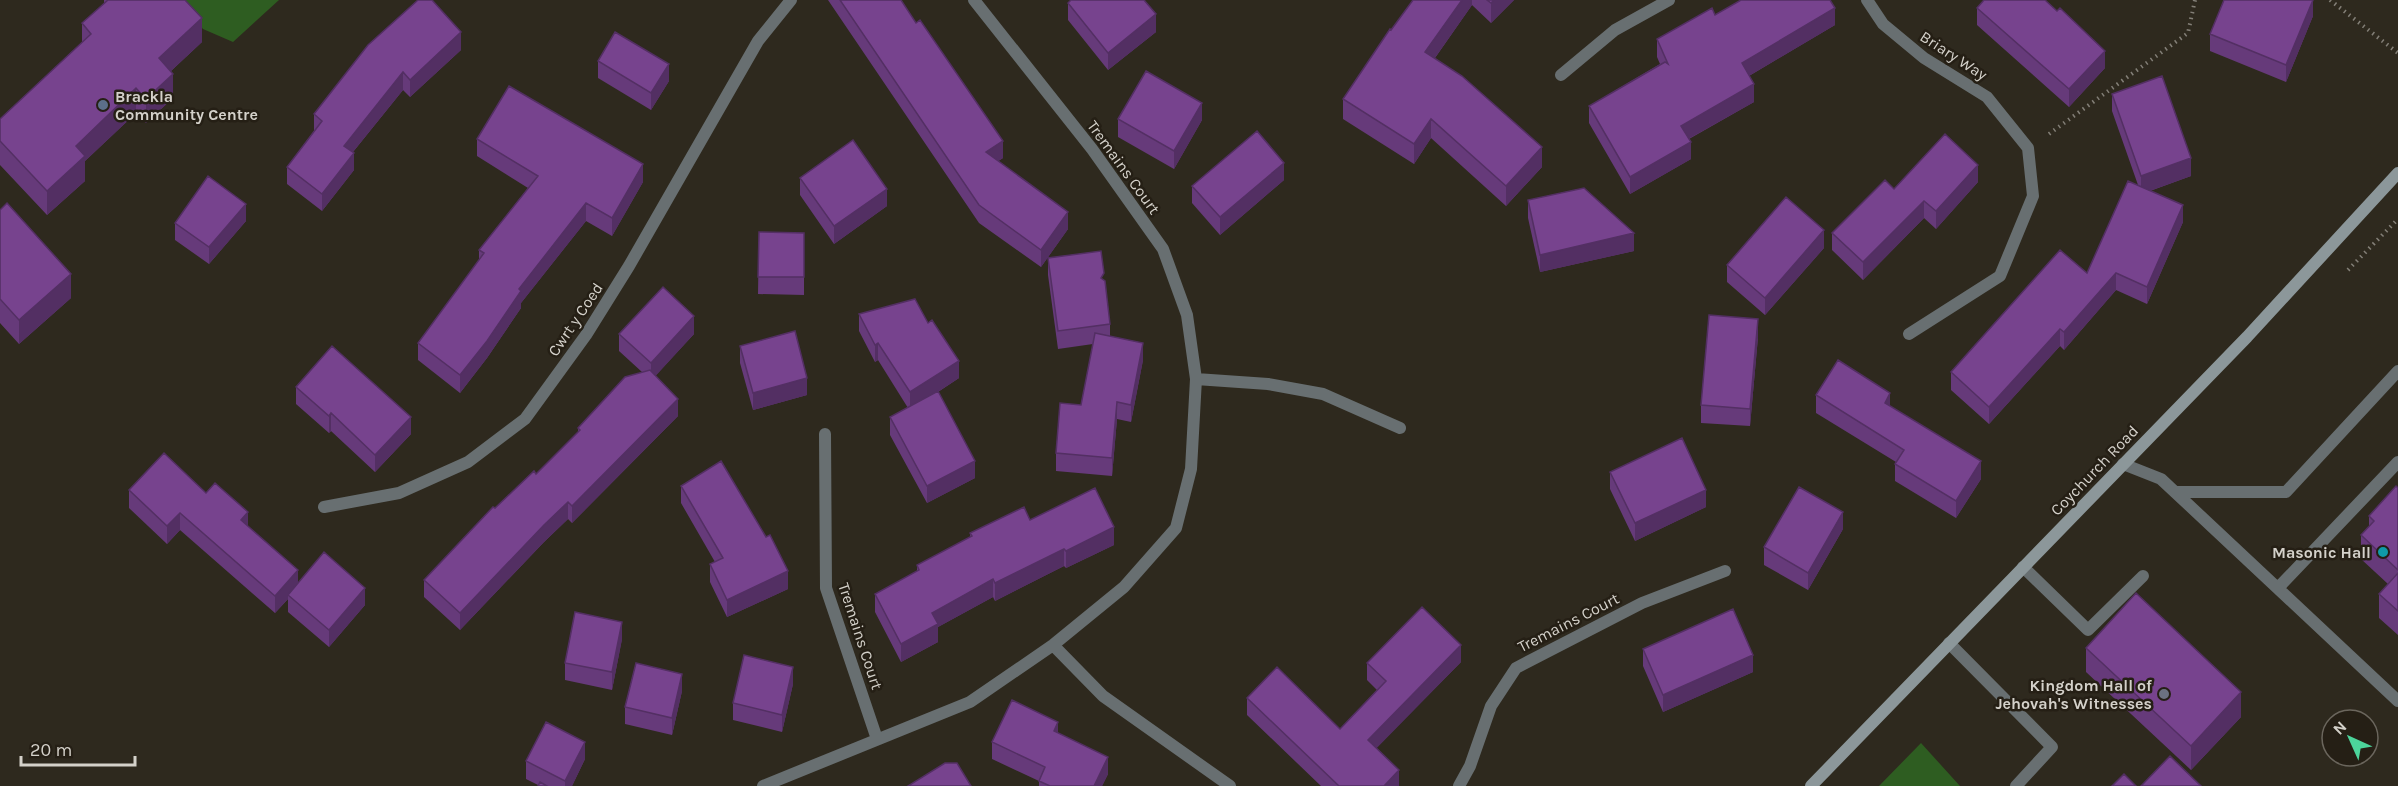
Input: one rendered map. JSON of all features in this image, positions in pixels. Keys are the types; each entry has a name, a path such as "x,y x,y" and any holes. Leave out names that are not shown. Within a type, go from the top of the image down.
{"main road":[{"name":"Coychurch Road","path":"1811,786 2247,337 2398,173"}],"street":[{"name":"Cwrt y Coed","path":"324,507 399,493 468,462 525,419 586,335 623,276 758,41 792,0"},
{"name":"Tremains Court","path":"763,786 970,702 1053,645 1124,587 1176,528 1191,469 1196,379 1187,315 1163,249 1092,149 974,0"},
{"path":"1561,75 1615,30 1669,0"},
{"name":"Briary Way","path":"1867,0 1883,24 1924,58 1987,97 2028,148"},
{"path":"1909,334 2000,276 2033,196 2028,148"},
{"path":"2175,492 2286,492 2398,371"},
{"path":"1196,379 1268,384 1323,394 1400,428"},
{"name":"Tremains Court","path":"825,434 825,588 877,739"},
{"path":"2278,588 2398,462"},
{"path":"2122,464 2161,479 2398,701"},
{"path":"2023,567 2088,630 2143,576"},
{"name":"Tremains Court","path":"1459,786 1470,766 1491,706 1516,669 1642,603 1725,571"},
{"path":"1949,643 2052,747 2016,786"},
{"path":"1053,645 1103,696 1136,722 1230,786"}],"path":[{"path":"2028,148 2188,33 2195,0"},
{"path":"2330,0 2398,53"}],"green space":[{"path":"177,0 279,0 233,42 203,29"},
{"path":"1921,743 1960,786 1879,786"}],"building":[{"name":"Brackla Community Centre","path":"108,0 185,0 202,18 159,58 173,74 146,99 136,88 76,146 85,156 47,191 0,141 0,119 91,34 82,23"},
{"path":"418,0 432,0 461,32 410,80 403,72 344,146 354,153 322,194 287,167 322,121 314,114 368,45"},
{"path":"840,0 901,0 916,23 920,20 1003,141 986,152 1068,212 1041,250 979,205"},
{"path":"1071,0 1144,0 1156,14 1108,53 1068,3"},
{"path":"1413,0 1462,0 1425,52 1462,76 1542,147 1506,186 1431,119 1414,144 1343,99 1390,29"},
{"path":"1741,0 1830,0 1835,8 1742,63 1754,84 1681,126 1691,142 1630,177 1589,106 1665,62 1668,64 1657,39 1712,8 1715,15"},
{"path":"1984,0 2045,0 2057,11 2060,8 2105,51 2069,89 1977,8"},
{"path":"2224,0 2313,0 2286,65 2210,34"},
{"path":"615,32 669,64 651,93 598,61"},
{"path":"1146,71 1202,103 1174,151 1118,119"},
{"path":"2162,76 2191,158 2141,176 2112,94"},
{"path":"509,86 643,164 612,218 586,203 519,289 521,291 487,341 460,375 418,343 484,253 479,250 538,176 477,139"},
{"path":"1257,131 1284,163 1220,217 1192,186"},
{"path":"1945,134 1978,165 1936,211 1924,201 1863,262 1832,233 1885,180 1894,189"},
{"path":"853,140 887,189 834,226 800,178"},
{"path":"208,176 246,204 209,247 175,223"},
{"path":"2128,181 2183,205 2147,287 2116,273 2064,332 2060,329 1989,407 1951,372 2060,250 2087,273"},
{"path":"1584,188 1634,233 1540,255 1528,200"},
{"path":"1786,197 1824,230 1765,298 1727,265"},
{"path":"7,203 71,274 19,320 0,299 0,210"},
{"path":"759,232 804,233 804,277 758,277"},
{"path":"1101,251 1104,273 1101,278 1105,281 1110,324 1058,331 1048,258"},
{"path":"663,287 694,316 651,363 619,334"},
{"path":"915,299 928,323 932,320 959,361 910,392 878,343 875,345 859,314"},
{"path":"1709,315 1758,319 1750,409 1701,405"},
{"path":"795,331 807,378 753,393 740,346"},
{"path":"1095,333 1143,343 1131,405 1117,402 1112,458 1056,453 1060,403 1081,405"},
{"path":"332,346 411,417 375,455 331,413 329,416 296,387"},
{"path":"1838,360 1890,393 1885,403 1981,461 1956,501 1895,464 1904,450 1816,395"},
{"path":"650,370 678,399 572,506 568,502 544,525 460,613 424,580 493,507 495,508 534,471 536,474 580,430 578,428 625,377"},
{"path":"938,391 975,461 927,486 890,417"},
{"path":"1682,438 1706,490 1635,523 1610,472"},
{"path":"164,453 206,493 215,483 248,512 241,520 298,570 275,596 180,513 167,526 129,490"},
{"path":"721,461 766,537 770,535 788,571 727,600 710,564 723,558 681,486"},
{"path":"2396,486 2398,488 2398,570 2361,535 2374,521 2369,516"},
{"path":"1799,487 1843,512 1808,573 1764,547"},
{"path":"1095,488 1114,527 995,583 993,579 932,613 938,624 901,644 875,594 919,570 917,565 972,536 970,533 1024,507 1030,520"},
{"path":"324,552 365,588 329,630 288,595"},
{"path":"2398,573 2398,611 2379,594"},
{"name":"Kingdom Hall of Jehovah's Witnesses","path":"2136,593 2241,692 2191,746 2086,648"},
{"path":"1422,607 1461,645 1368,740 1399,770 1384,786 1339,786 1247,698 1277,667 1340,729 1386,681 1367,663"},
{"path":"1733,609 1753,655 1663,695 1643,649"},
{"path":"575,612 622,622 612,672 565,663"},
{"path":"744,655 793,667 782,715 733,703"},
{"path":"636,663 682,674 672,718 625,707"},
{"path":"1012,700 1058,722 1054,731 1108,757 1094,786 1050,786 1039,781 1045,767 992,742"},
{"path":"546,722 585,742 565,781 526,761"},
{"path":"2170,756 2201,786 2141,786"},
{"path":"945,763 957,763 971,786 908,786"},
{"path":"2124,774 2136,786 2112,786"}],"place":[{"name":"Brackla Community Centre","path":"103,105"},
{"name":"Masonic Hall","path":"2383,552"},
{"name":"Kingdom Hall of Jehovah's Witnesses","path":"2164,694"}]}
